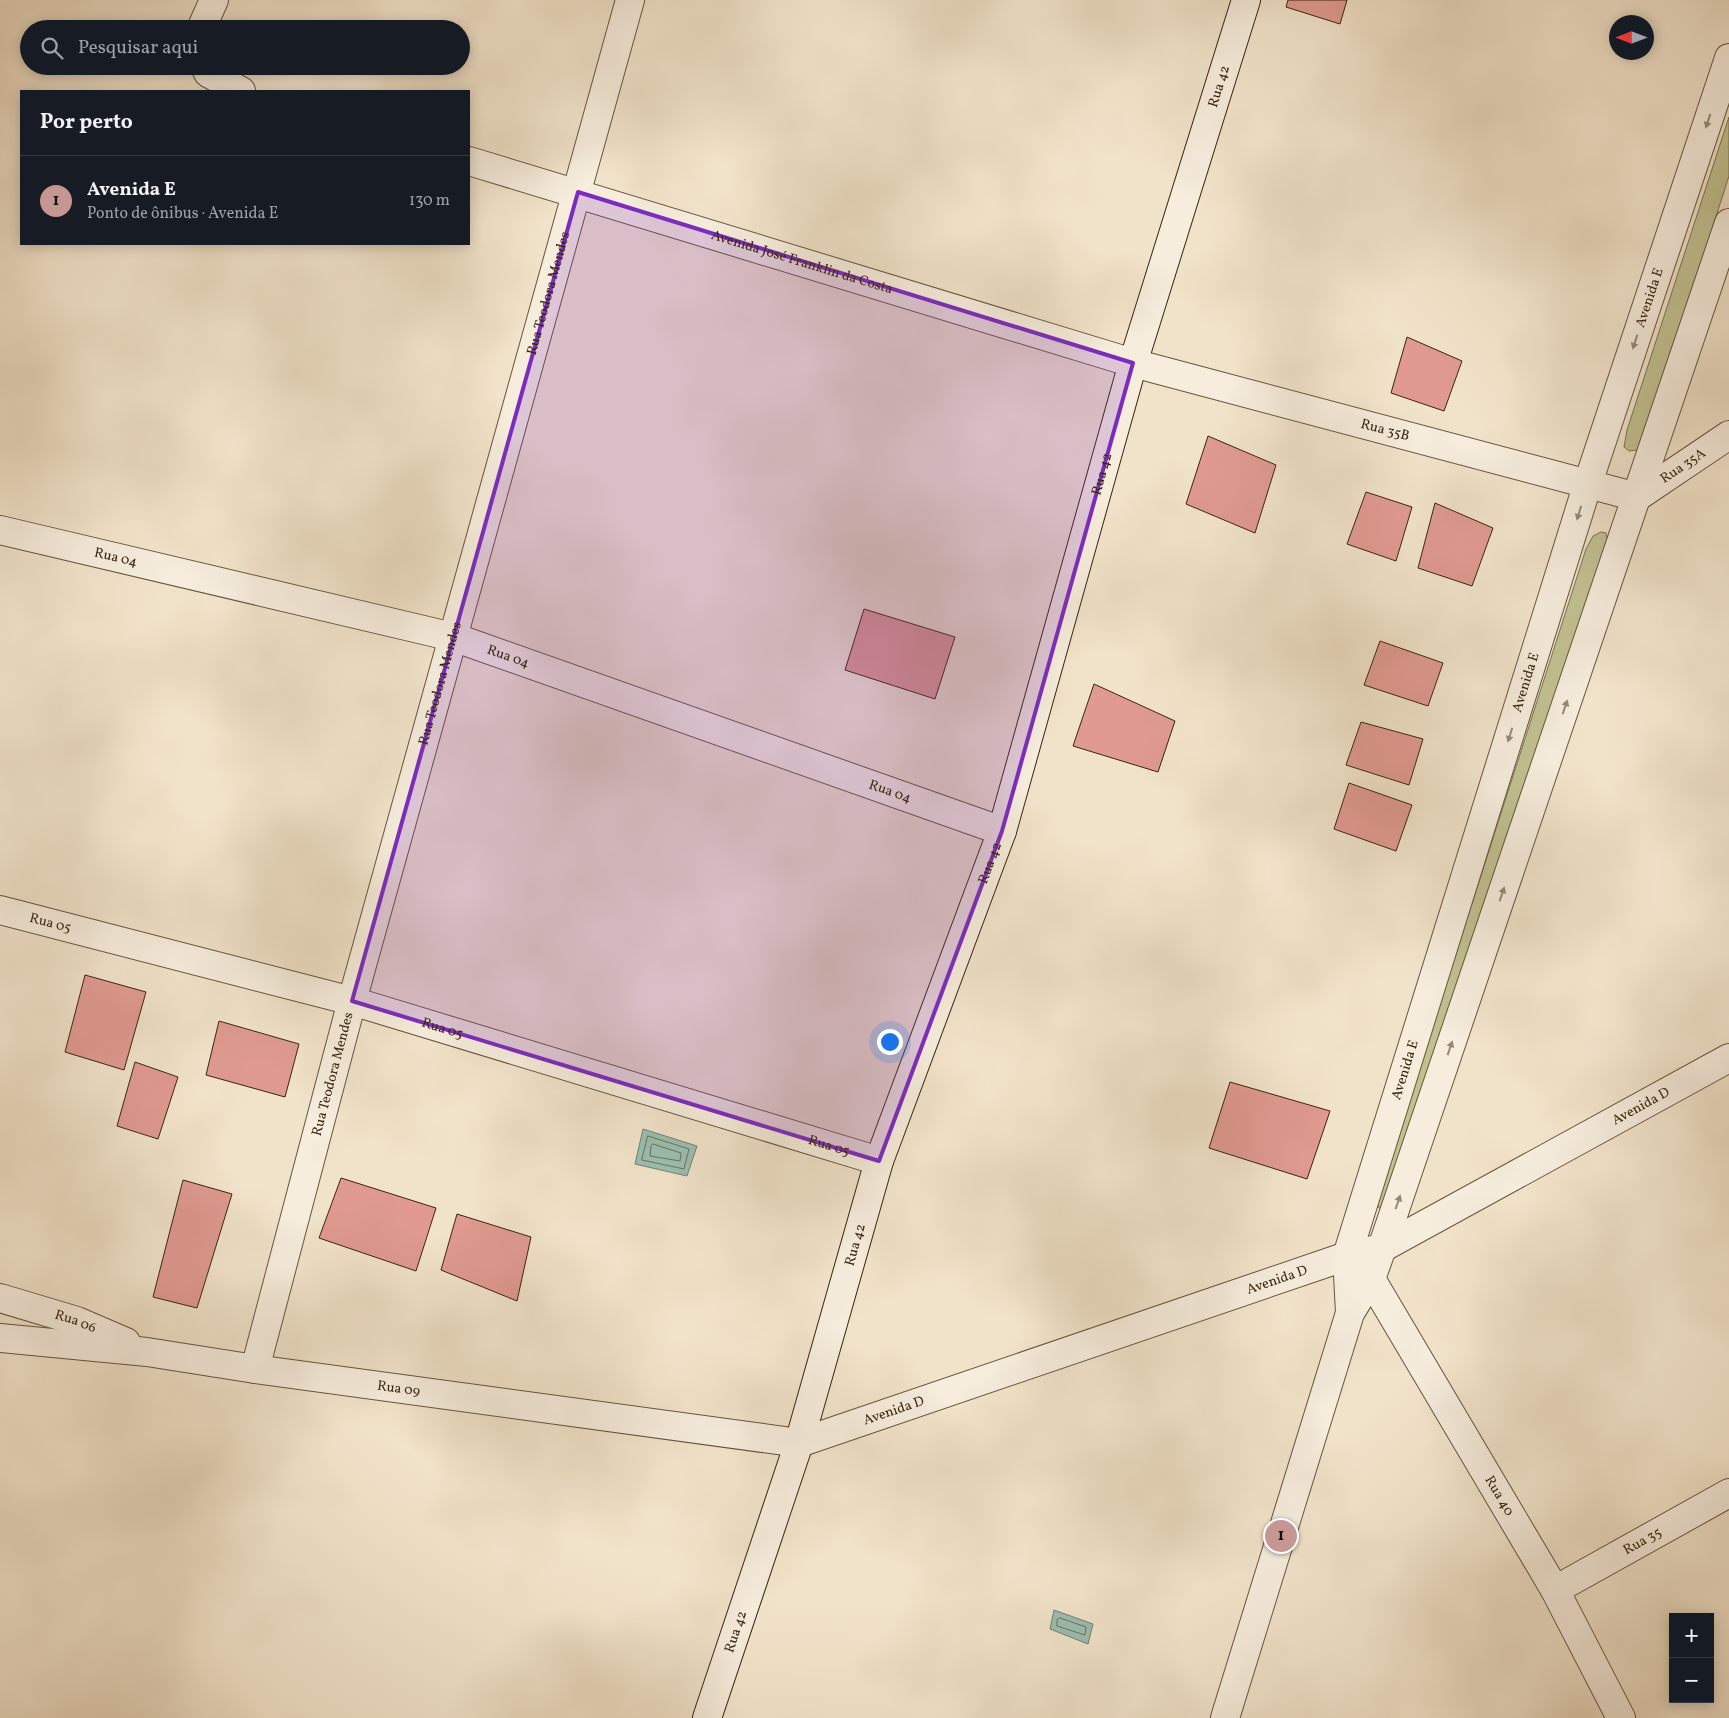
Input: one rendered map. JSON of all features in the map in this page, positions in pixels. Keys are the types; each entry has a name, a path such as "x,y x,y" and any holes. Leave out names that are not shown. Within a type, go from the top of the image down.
{"street":[{"path":"205,20 214,0"},
{"name":"Rua Teodora Mendes","path":"255,1369 352,1001 630,0"},
{"name":"Rua 42","path":"707,1718 799,1443 879,1161 1002,831 1133,363 1246,0"},
{"name":"Avenida E","path":"1350,1313 1347,1256 1588,483 1729,58"},
{"path":"213,75 239,90"},
{"name":"Avenida José Franklin da Costa","path":"470,161 578,192 1133,363"},
{"name":"Avenida E","path":"1225,1718 1350,1313 1371,1279 1382,1248 1729,223"},
{"name":"Rua 35B","path":"1133,363 1637,496"},
{"name":"Rua 35A","path":"1637,496 1729,434"},
{"name":"Rua 04","path":"0,530 453,637 1002,831"},
{"name":"Rua 05","path":"0,910 352,1001 879,1161"},
{"path":"1430,991 1466,999"},
{"name":"Avenida D","path":"799,1443 1347,1256 1382,1248 1729,1058"},
{"name":"Rua 40","path":"1371,1279 1555,1590 1621,1718"},
{"name":"Rua 06","path":"0,1298 78,1321 147,1352"},
{"name":"Rua 09","path":"0,1338 147,1352 255,1369 799,1443"},
{"name":"Rua 35","path":"1555,1590 1729,1493"}],"highlighted area":[{"path":"578,192 1133,363 1002,831 879,1161 352,1001"}],"shaded area":[{"path":"1729,117 1729,176 1638,450 1629,451 1624,447 1627,430"},
{"path":"1601,532 1606,533 1608,544 1382,1209 1379,1208 1376,1202 1586,549 1593,536"}],"water":[{"path":"643,1129 697,1146 687,1176 635,1164"},
{"path":"1054,1610 1093,1624 1088,1644 1050,1629"}],"building":[{"path":"1288,0 1347,0 1340,24 1286,7"},
{"path":"1407,337 1462,361 1444,411 1391,393"},
{"path":"1208,436 1276,465 1255,533 1186,504"},
{"path":"1366,492 1412,507 1396,561 1347,544"},
{"path":"1435,503 1493,528 1472,586 1418,568"},
{"path":"864,609 955,637 935,699 845,670"},
{"path":"1380,641 1443,663 1428,706 1364,685"},
{"path":"1094,684 1175,721 1158,772 1073,746"},
{"path":"1361,722 1423,739 1409,785 1346,765"},
{"path":"1349,783 1412,805 1396,851 1334,829"},
{"path":"85,975 146,992 124,1070 65,1052"},
{"path":"219,1021 299,1044 285,1097 206,1075"},
{"path":"135,1062 178,1077 158,1139 117,1126"},
{"path":"1230,1082 1330,1111 1307,1179 1209,1148"},
{"path":"341,1178 436,1208 416,1271 319,1238"},
{"path":"183,1180 232,1194 197,1308 153,1297"},
{"path":"457,1214 531,1237 517,1301 441,1270"}],"place":[{"name":"Avenida E","path":"1281,1536"}]}
